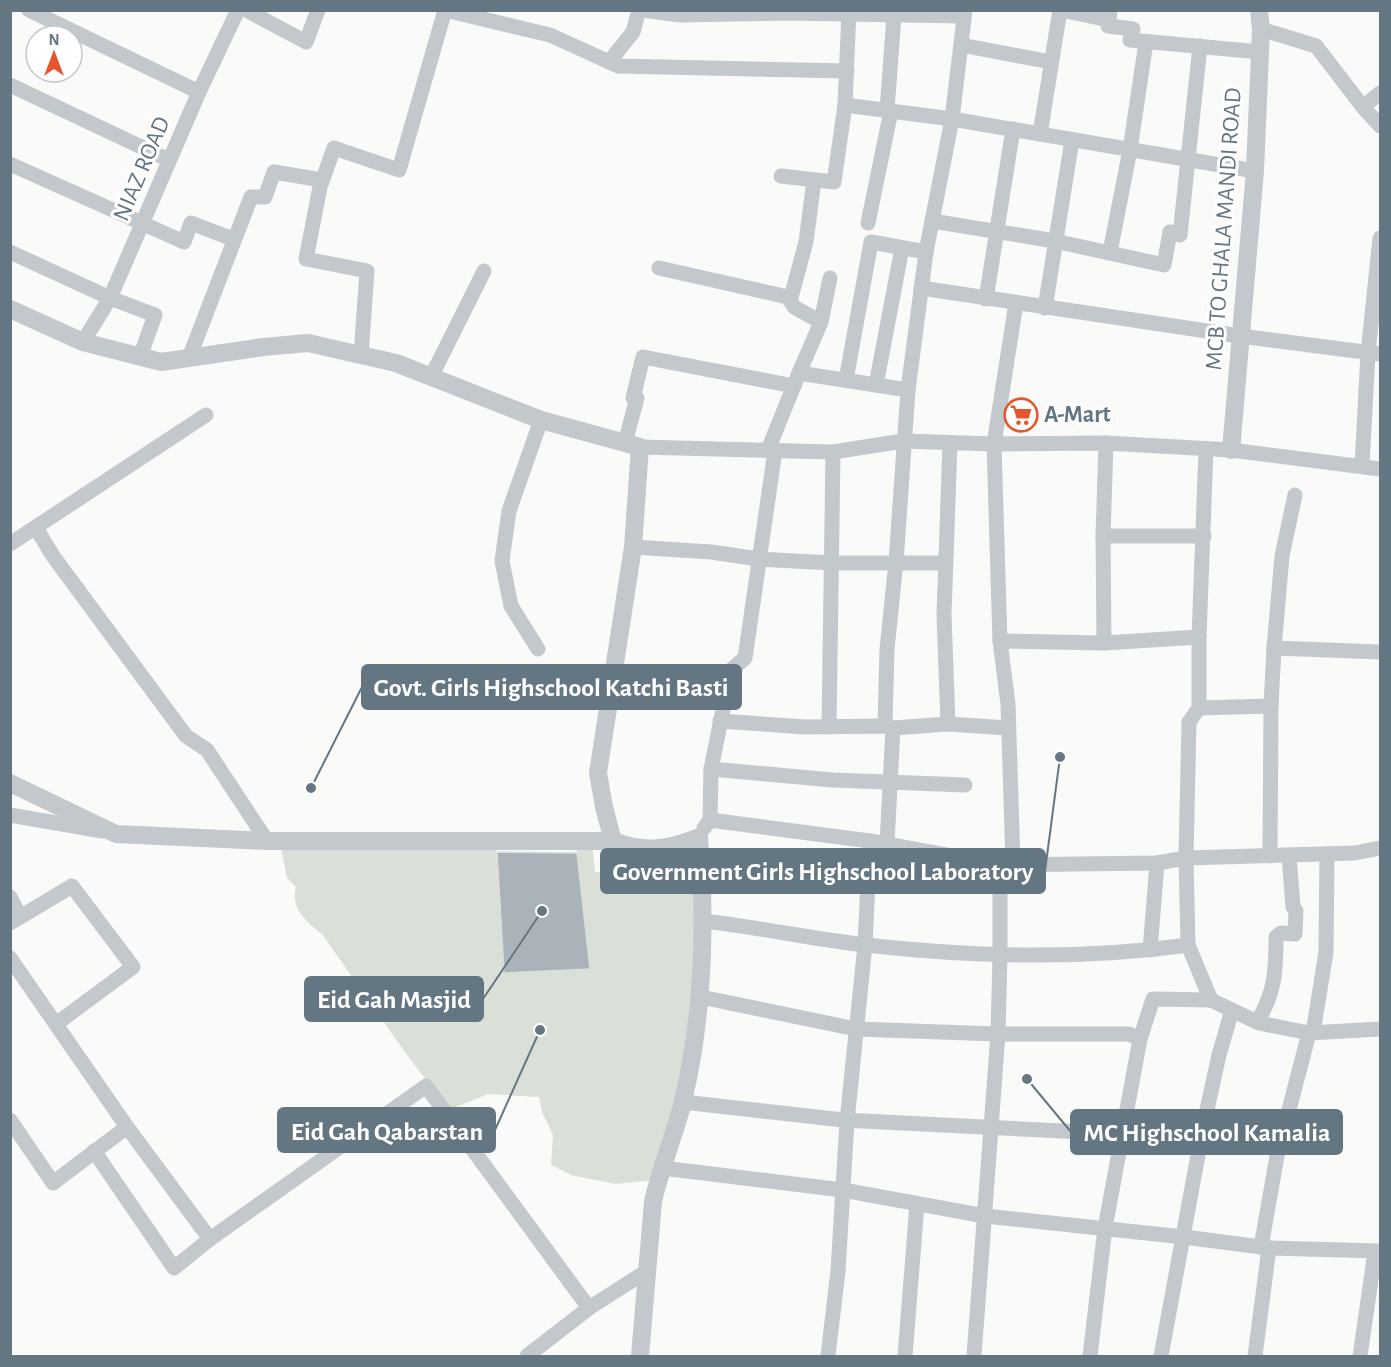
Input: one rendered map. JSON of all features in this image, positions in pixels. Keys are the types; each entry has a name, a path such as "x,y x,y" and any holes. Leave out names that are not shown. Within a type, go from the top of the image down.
{"street":[{"path":"29,10 199,92"},
{"name":"NIAZ ROAD","path":"83,342 110,298 144,224 199,92 238,10"},
{"path":"246,10 306,42 318,10"},
{"path":"361,355 366,272 306,259 322,180 334,148 399,170 445,10 550,35 618,66 846,71"},
{"path":"609,62 633,32 641,10 680,15 784,12 894,16 964,14 952,119 926,252 903,441 896,562 887,649 891,783 887,844"},
{"path":"1040,134 1060,10 1110,15 1108,27 1133,29 1130,40 1260,52"},
{"path":"781,176 834,182 845,105 849,13"},
{"path":"868,223 889,110 894,16"},
{"path":"1260,20 1316,46 1380,126"},
{"name":"MCB TO GHALA MANDI ROAD","path":"1231,450 1255,171 1260,20"},
{"path":"1110,252 1130,150 1146,42"},
{"path":"961,45 1052,62"},
{"path":"932,221 1056,241 1164,265 1170,232 1180,235 1200,46"},
{"path":"10,85 170,160"},
{"path":"1363,107 1380,93"},
{"path":"845,105 952,119 1255,171"},
{"path":"986,299 1013,129"},
{"path":"1045,308 1072,140"},
{"path":"10,164 184,242 190,223 233,239"},
{"path":"189,358 251,196 265,197 274,172 322,180"},
{"path":"790,301 806,242 814,180"},
{"path":"1362,466 1374,354 1380,238"},
{"path":"846,380 871,242 926,252"},
{"path":"876,385 902,248"},
{"path":"10,252 110,298 155,315 140,357"},
{"path":"659,268 788,297 794,307 821,322"},
{"path":"430,377 483,272"},
{"path":"10,815 27,816 116,834 267,840 613,841 631,848 655,848 681,844 699,837 710,820 711,769 731,670 745,658 772,451 796,380 821,322 830,278"},
{"path":"921,288 1045,308 1374,354"},
{"path":"974,1356 998,1034 1006,865 1013,812 1008,704 1000,641 994,444 1016,303"},
{"path":"10,309 83,342 161,362 308,343 396,363 541,420 632,445 833,452 903,441 994,444 1106,443 1231,450 1380,469"},
{"path":"613,841 598,773 633,547 632,445 637,398 633,398 643,357 796,380 846,380 908,390"},
{"path":"10,544 206,416"},
{"path":"538,649 512,606 502,561 509,511 541,420"},
{"path":"948,724 944,648 950,443"},
{"path":"1104,643 1103,536 1106,443"},
{"path":"1206,449 1200,708 1189,722 1186,858 1188,945 1211,1000"},
{"path":"829,727 833,452"},
{"path":"1270,856 1271,706 1274,648 1282,556 1296,495"},
{"path":"36,528 53,556 186,736 207,750 267,840"},
{"path":"1103,536 1204,536"},
{"path":"633,547 711,552 759,559 833,563 945,563"},
{"path":"1000,641 1104,643 1200,638"},
{"path":"1274,648 1380,652"},
{"path":"1200,708 1271,706"},
{"path":"720,721 829,727 948,724 1008,728"},
{"path":"711,769 833,780 965,785"},
{"path":"10,783 116,834"},
{"path":"710,820 870,841 1006,865 1157,863 1186,858 1355,854 1380,848"},
{"path":"640,1356 653,1202 683,1102 701,997 704,921 699,837"},
{"path":"828,1356 838,1271 848,1120 865,945 870,841"},
{"path":"1255,1356 1265,1248 1277,1156 1311,1033 1326,952 1327,854"},
{"path":"1257,1022 1272,992 1276,937 1281,933 1295,934 1297,919 1293,908 1289,855"},
{"path":"1150,950 1157,863"},
{"path":"10,897 16,920 72,886 134,967 56,1024"},
{"path":"704,921 865,945 1000,956 1150,950 1188,945"},
{"path":"10,958 128,1128 210,1239"},
{"path":"701,997 856,1029 998,1034 1129,1034 1140,1039"},
{"path":"1090,1356 1105,1228 1140,1039 1153,999 1211,1000 1257,1022 1311,1033 1380,1029"},
{"path":"1161,1356 1203,1128 1219,1054 1232,1010"},
{"path":"94,1151 174,1268 210,1239 426,1086 589,1308"},
{"path":"683,1102 848,1120 1123,1134"},
{"path":"10,1119 53,1183 128,1128"},
{"path":"662,1168 843,1190 985,1216 1265,1248 1378,1251 1360,1356"},
{"path":"905,1356 917,1204"},
{"path":"528,1356 589,1308 647,1271"}],"shaded area":[{"path":"576,844 592,844 595,872 692,874 701,919 679,1100 655,1180 615,1184 571,1175 551,1165 553,1135 542,1112 539,1097 488,1094 449,1110 407,1055 322,934 301,914 295,902 296,887 287,878 281,848 496,846 504,973 589,969"}],"building":[{"path":"497,852 577,853 590,969 504,973"}],"place":[{"name":"A-Mart","path":"1021,415"},
{"name":"Government Girls Highschool Laboratory","path":"1060,757"},
{"name":"Govt. Girls Highschool Katchi Basti","path":"311,788"},
{"name":"Eid Gah Masjid","path":"542,911"},
{"name":"Eid Gah Qabarstan","path":"540,1030"},
{"name":"MC Highschool Kamalia","path":"1027,1079"}]}
